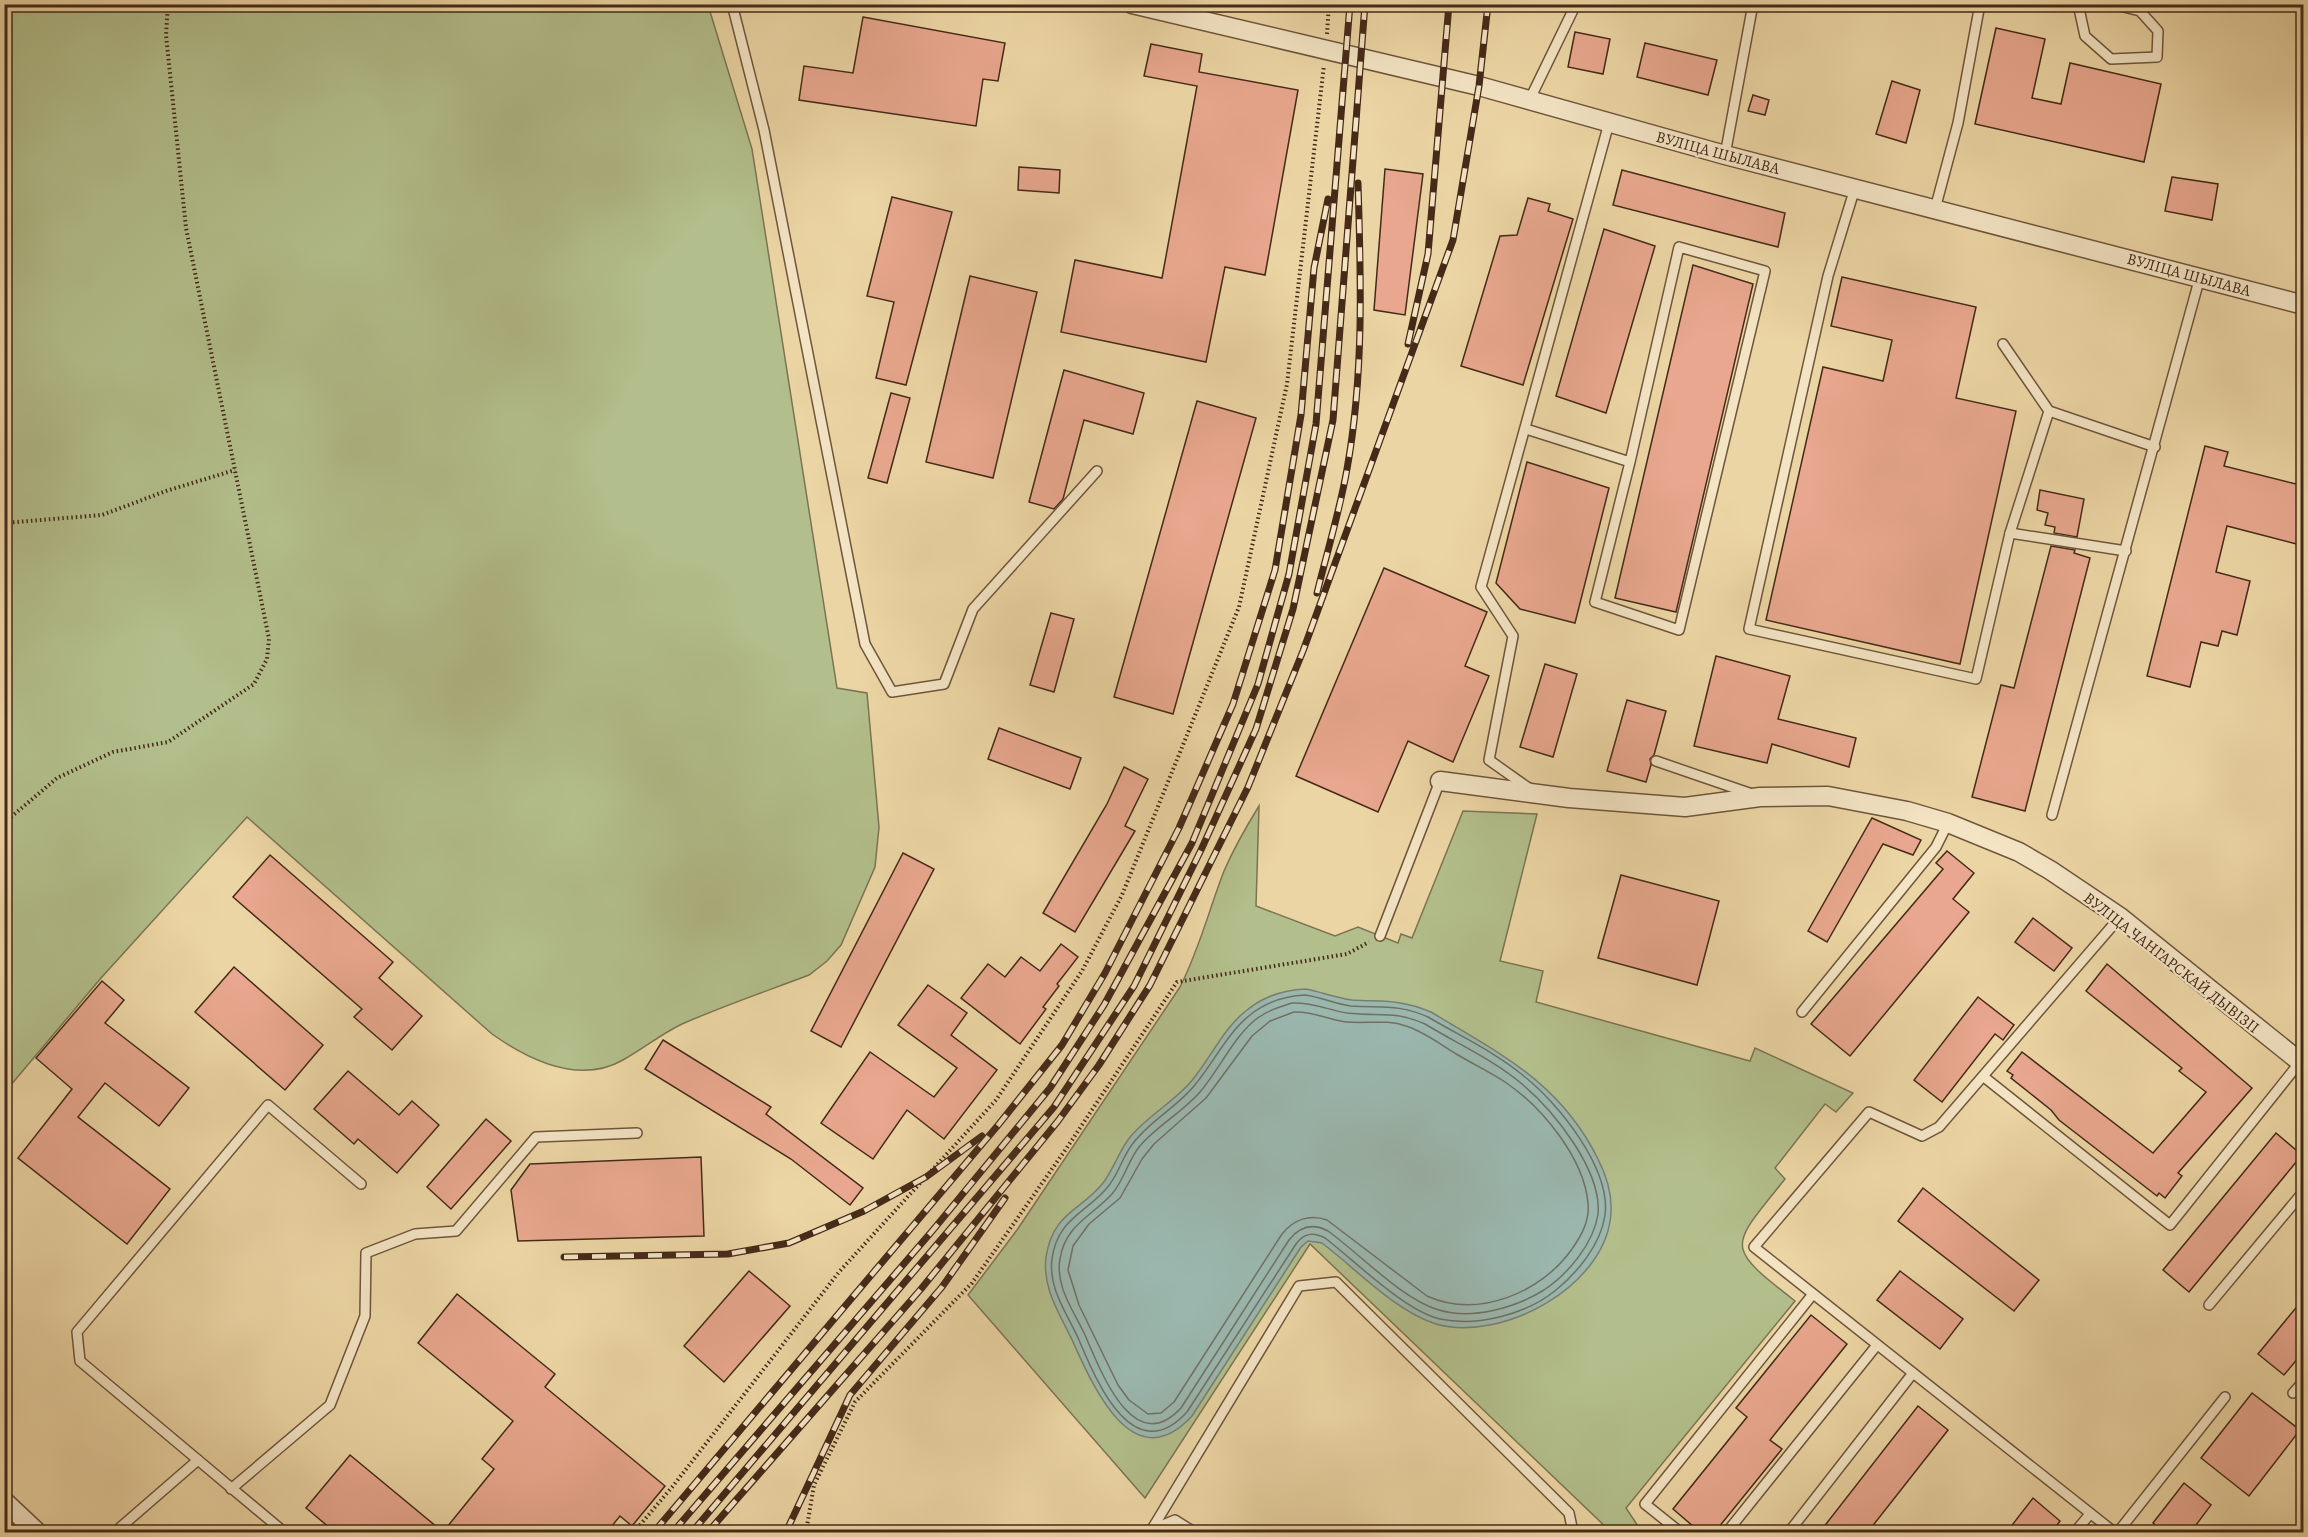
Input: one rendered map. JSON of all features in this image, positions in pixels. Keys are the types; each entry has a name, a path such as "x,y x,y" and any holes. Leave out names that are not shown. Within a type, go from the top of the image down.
{"street":[{"name":"ВУЛІЦА ШЫЛАВА","path":"1132,4 1199,12 1326,52 1529,101 1725,155 2304,305"},
{"name":"ВУЛІЦА ЧАНГАРСКАЙ ДЫВІЗІІ","path":"1440,781 1569,798 1685,807 1760,797 1827,796 1907,811 1948,823 2019,852 2120,917 2302,1064"},
{"path":"4,1501 37,1533"}],"lane":[{"path":"732,4 764,130 866,644 892,692 944,684 973,609 1097,471"},
{"path":"1529,101 1576,4"},
{"path":"1725,155 1753,4"},
{"path":"1935,209 1958,123 1980,4"},
{"path":"2078,4 2085,36 2111,59 2157,57 2158,31 2140,11 2112,4"},
{"path":"1534,793 1489,760 1514,636 1481,587 1609,123"},
{"path":"1855,188 1828,276 1749,629 1976,679 2010,533 2049,411"},
{"path":"1679,247 1766,272 1679,630 1595,602 1630,462 1679,247"},
{"path":"2052,815 2200,277"},
{"path":"2003,344 2049,411 2155,447"},
{"path":"1526,429 1630,462"},
{"path":"2010,533 2126,551"},
{"path":"1656,761 1760,797"},
{"path":"1380,936 1440,781"},
{"path":"1802,1012 1936,847 1948,823"},
{"path":"2120,917 1939,1127 1922,1136 1869,1112 1754,1247 2116,1533 2225,1397"},
{"path":"1984,1077 2170,1225 2302,1064"},
{"path":"284,1533 80,1361 77,1332 268,1105 361,1184"},
{"path":"231,1489 330,1405 365,1316 366,1253 415,1234 456,1231 536,1137 637,1133"},
{"path":"2210,1305 2304,1191"},
{"path":"1151,1531 1299,1286 1336,1282 1569,1513 1573,1533"},
{"path":"1680,1533 1645,1504 1813,1294"},
{"path":"1727,1533 1877,1345"},
{"path":"1789,1533 1913,1373"},
{"path":"2293,1393 2304,1381"},
{"path":"115,1533 198,1460"},
{"path":"2075,1533 2090,1514"},
{"path":"1151,1531 1175,1520 1194,1533"}],"path":[{"path":"4,823 57,778 114,752 168,742 254,684 267,659 269,639 186,228 166,35 168,4"},
{"path":"634,1533 839,1272 996,1100 1082,971 1122,895 1239,607 1287,384 1326,52 1329,4"},
{"path":"4,522 102,515 166,490 236,470"},
{"path":"806,1533 814,1485 855,1402 972,1283 1066,1149 1177,982 1347,954 1380,936"}],"green space":[{"path":"5,4 708,5 752,149 837,688 867,693 879,827 875,867 841,945 827,961 809,975 682,1024 623,1060 606,1067 572,1070 555,1066 522,1053 492,1034 247,817 101,978 5,1092"},
{"path":"1259,806 1256,906 1335,936 1358,927 1398,943 1401,934 1412,938 1463,811 1537,814 1500,961 1543,971 1536,1002 1750,1061 1755,1048 1853,1093 1836,1112 1825,1104 1775,1168 1785,1179 1753,1219 1745,1233 1742,1245 1746,1256 1755,1268 1795,1301 1626,1508 1642,1532 1611,1532 1310,1244 1145,1498 968,1295 1017,1230 1180,987 1224,871"}],"water":[{"path":"1306,989 1352,1000 1410,1005 1431,1012 1526,1072 1566,1109 1583,1132 1598,1159 1611,1198 1606,1238 1592,1263 1572,1284 1548,1302 1520,1316 1491,1325 1462,1328 1436,1324 1406,1310 1322,1243 1308,1241 1301,1247 1192,1416 1171,1433 1151,1438 1134,1432 1118,1420 1104,1402 1053,1301 1045,1269 1050,1242 1061,1221 1103,1183 1131,1136 1188,1085 1238,1018 1267,997 1282,992"}],"building":[{"path":"863,17 1005,43 998,81 983,79 976,126 799,100 804,66 853,73"},
{"path":"1996,28 2045,39 2032,98 2061,104 2070,63 2161,84 2144,162 1975,124"},
{"path":"1575,32 1610,39 1603,74 1568,67"},
{"path":"1645,43 1717,60 1708,95 1637,77"},
{"path":"1151,44 1202,54 1199,72 1298,90 1265,275 1225,267 1206,362 1061,332 1075,260 1162,278 1197,86 1144,76"},
{"path":"1892,81 1920,90 1906,143 1876,134"},
{"path":"1753,95 1769,100 1765,115 1748,111"},
{"path":"1019,167 1060,170 1059,193 1018,190"},
{"path":"1385,169 1423,174 1405,315 1374,310"},
{"path":"1622,170 1785,213 1778,247 1613,205"},
{"path":"2172,177 2218,184 2212,220 2165,211"},
{"path":"892,197 952,212 906,385 876,378 894,302 867,296"},
{"path":"1528,198 1550,204 1548,211 1573,219 1523,385 1461,366 1500,236 1517,235"},
{"path":"1604,229 1655,246 1606,413 1556,396"},
{"path":"1693,265 1753,284 1676,612 1615,598"},
{"path":"970,276 1037,292 993,478 926,462"},
{"path":"1842,277 1976,307 1956,398 2016,411 1960,664 1766,620 1823,367 1883,381 1892,340 1831,326"},
{"path":"1064,370 1144,393 1133,434 1084,420 1063,499 1054,509 1029,502"},
{"path":"891,393 910,398 887,483 868,478"},
{"path":"1197,401 1256,418 1173,714 1114,697"},
{"path":"2205,446 2228,452 2224,466 2304,486 2304,546 2227,526 2216,572 2250,581 2237,635 2222,631 2218,646 2201,642 2190,687 2147,676"},
{"path":"1527,462 1609,488 1575,623 1520,609 1496,583"},
{"path":"2040,490 2084,499 2077,537 2054,533 2055,527 2045,525 2048,513 2037,510"},
{"path":"2051,546 2075,550 2074,553 2090,558 2025,811 1972,797 2001,685 2014,688"},
{"path":"1384,568 1487,612 1465,666 1489,676 1453,762 1408,741 1378,812 1296,776"},
{"path":"1051,613 1074,619 1054,692 1030,685"},
{"path":"1716,656 1790,676 1778,719 1856,738 1849,767 1772,744 1767,763 1694,746"},
{"path":"1545,664 1577,674 1553,757 1520,747"},
{"path":"1627,700 1666,711 1654,755 1650,759 1651,765 1646,782 1607,771"},
{"path":"999,728 1081,758 1070,789 988,759"},
{"path":"1124,767 1148,779 1125,826 1135,831 1075,932 1043,913 1107,804"},
{"path":"1872,818 1921,840 1913,855 1883,844 1827,942 1808,931"},
{"path":"1947,851 1974,873 1953,899 1969,912 1850,1056 1811,1024 1943,869 1936,863"},
{"path":"903,853 934,869 841,1047 811,1031"},
{"path":"270,855 393,962 379,978 422,1016 392,1050 354,1017 362,1009 233,897"},
{"path":"1621,875 1719,901 1697,985 1598,958"},
{"path":"2033,918 2072,948 2054,971 2015,942"},
{"path":"1061,944 1078,957 1057,984 1059,986 1043,1007 1046,1009 1020,1044 961,998 988,964 1005,977 1021,957 1040,971"},
{"path":"2107,964 2252,1088 2178,1173 2182,1176 2165,1198 2159,1193 2157,1196 2059,1120 2051,1110 2011,1078 2013,1075 2007,1071 2022,1052 2153,1153 2206,1092 2179,1071 2182,1068 2086,991"},
{"path":"234,967 323,1045 285,1090 195,1012"},
{"path":"102,981 124,1000 105,1023 189,1088 159,1126 105,1083 78,1117 170,1189 127,1244 18,1158 72,1089 36,1058"},
{"path":"928,985 967,1013 951,1035 997,1070 944,1139 907,1110 873,1159 821,1123 870,1052 934,1097 957,1068 898,1025"},
{"path":"1978,997 2014,1025 2003,1040 1995,1034 1942,1102 1914,1080"},
{"path":"663,1040 771,1107 766,1114 863,1188 850,1205 791,1159 645,1069"},
{"path":"348,1071 399,1115 412,1101 439,1125 397,1173 358,1139 354,1144 314,1109"},
{"path":"486,1119 511,1141 451,1209 427,1187"},
{"path":"2276,1133 2302,1155 2189,1292 2163,1270"},
{"path":"701,1157 704,1236 518,1241 511,1190 530,1164"},
{"path":"1923,1188 2039,1280 2014,1311 1898,1221"},
{"path":"749,1271 790,1306 724,1382 684,1346"},
{"path":"1900,1271 1963,1319 1940,1349 1877,1300"},
{"path":"457,1294 555,1374 545,1387 665,1486 632,1526 620,1516 606,1533 336,1533 306,1508 350,1455 443,1532 494,1469 482,1459 513,1421 418,1343"},
{"path":"2304,1298 2304,1351 2284,1375 2258,1354"},
{"path":"1811,1315 1847,1344 1770,1440 1782,1449 1714,1533 1701,1533 1673,1509 1747,1417 1736,1408"},
{"path":"2252,1393 2300,1430 2249,1496 2201,1458"},
{"path":"1918,1406 1948,1430 1867,1533 1819,1533"},
{"path":"2184,1483 2211,1505 2190,1533 2165,1533 2153,1523"},
{"path":"2033,1498 2060,1521 2051,1533 2006,1533"}],"railway":[{"path":"673,1532 933,1230 1050,1088 1104,1005 1192,843 1258,684 1289,574 1316,424 1350,4"},
{"path":"692,1532 1054,1107 1134,986 1201,850 1256,729 1293,609 1333,420 1365,4"},
{"path":"1408,344 1428,254 1449,4"},
{"path":"708,1532 921,1289 1058,1121 1099,1065 1150,985 1248,787 1303,651 1453,240 1479,86 1488,4"},
{"path":"1317,593 1344,484 1356,398 1360,326 1358,183"},
{"path":"654,1532 999,1124 1062,1045 1105,973 1179,828 1233,704 1275,570 1301,415 1314,268 1328,199"},
{"path":"564,1257 728,1254 789,1243 864,1211 926,1177 982,1136"},
{"path":"786,1532 850,1395 942,1287 1005,1198"}]}
